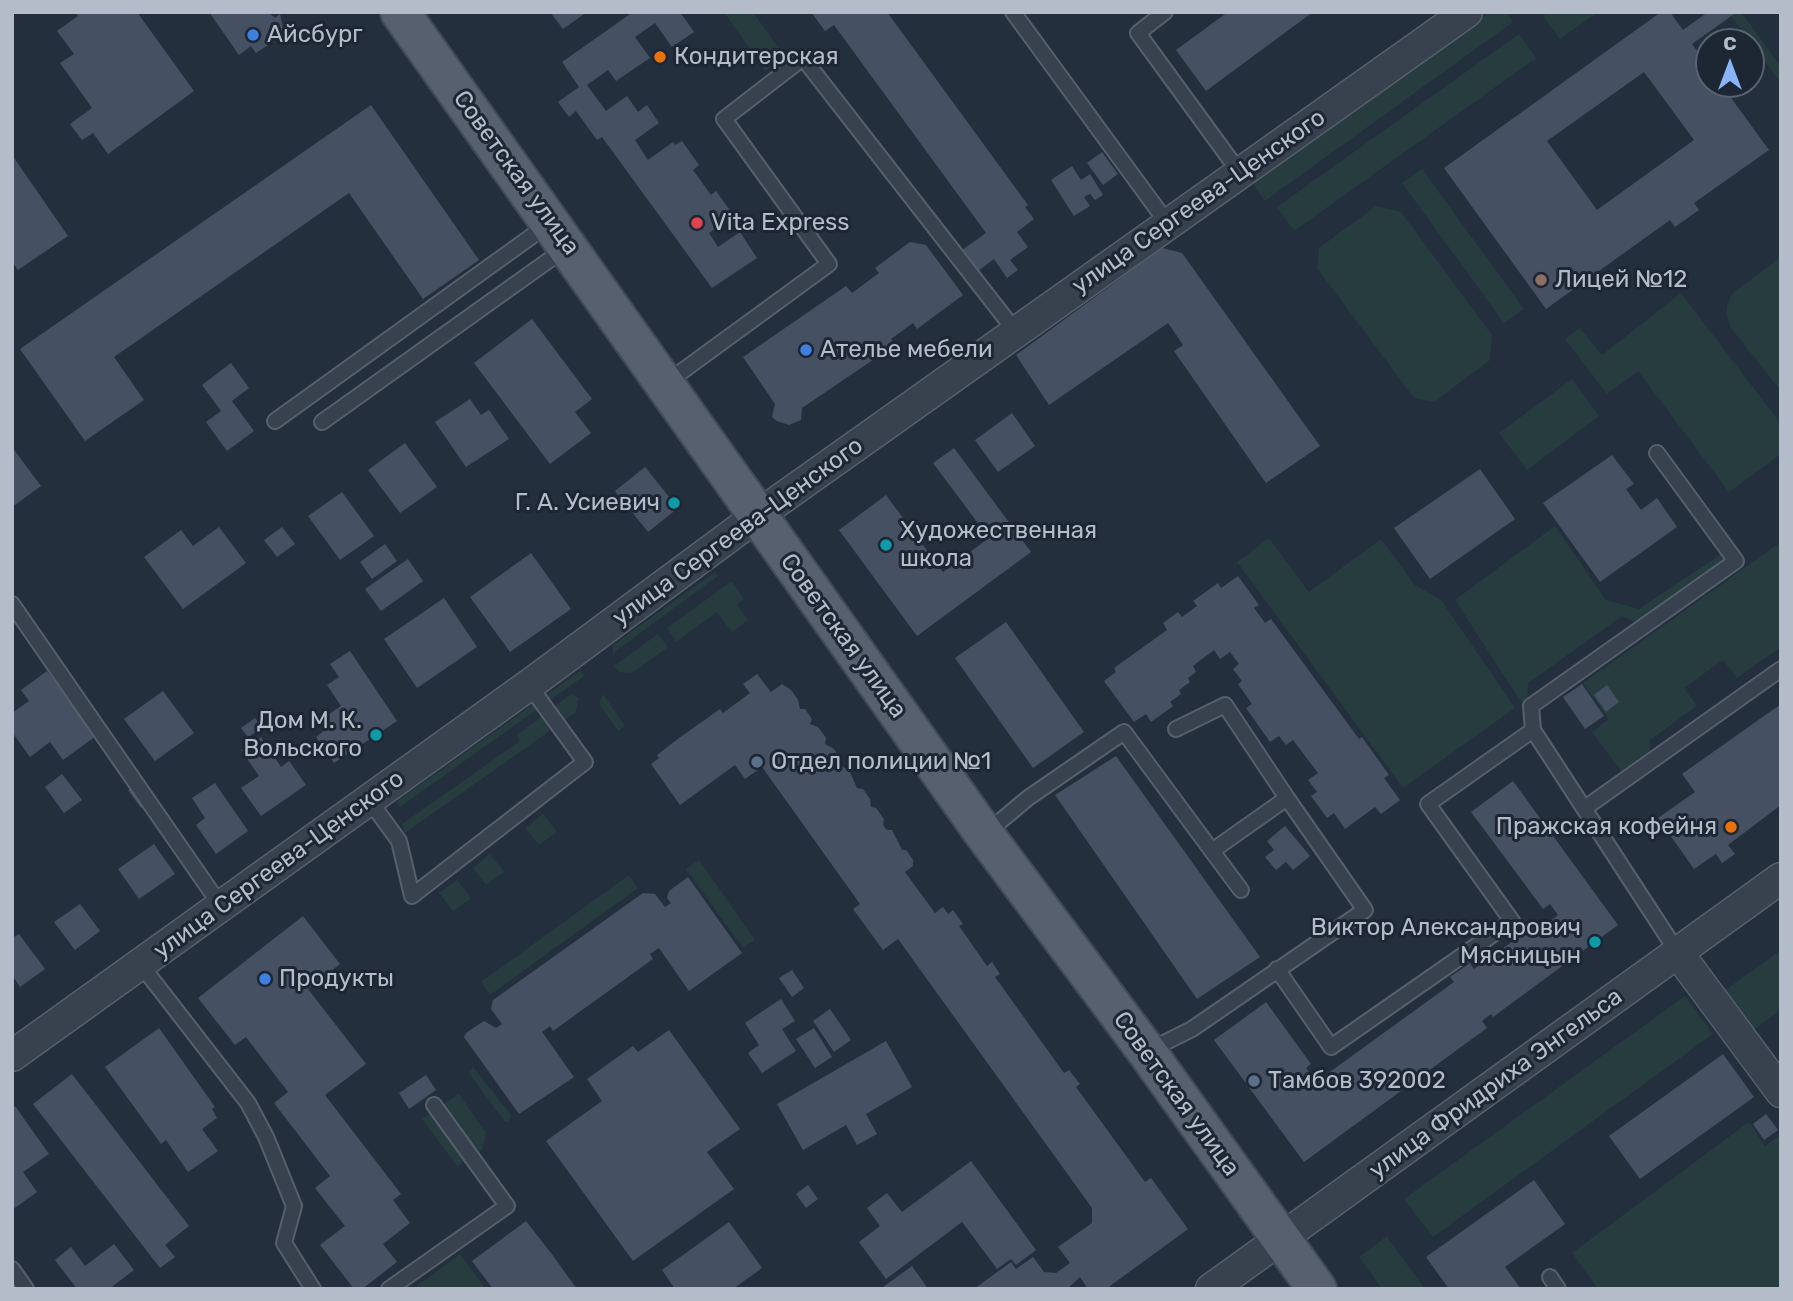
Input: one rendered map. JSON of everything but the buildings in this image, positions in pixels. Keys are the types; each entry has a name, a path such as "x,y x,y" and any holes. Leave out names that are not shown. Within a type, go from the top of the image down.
{"main road":[{"name":"Советская улица","path":"400,12 985,835 1147,1052 1317,1289"}],"street":[{"name":"улица Сергеева-Ценского","path":"12,1056 529,685 757,516 1467,12"},
{"name":"улица Фридриха Энгельса","path":"1211,1289 1781,878"},
{"path":"1678,953 1781,1092"}],"lane":[{"path":"1013,12 1168,224"},
{"path":"1165,12 1138,33 1240,173"},
{"path":"666,383 829,264 724,119 803,58 1016,332"},
{"path":"275,421 560,234"},
{"path":"322,422 560,234"},
{"path":"1657,453 1736,561 1531,706 1533,730 1678,953"},
{"path":"12,604 221,906"},
{"path":"1585,808 1781,669"},
{"path":"369,800 399,841 412,896 585,762 529,685"},
{"path":"1147,1052 1192,1029 1365,911 1225,705 1176,729"},
{"path":"1277,969 1331,1047 1512,921 1428,804 1533,730"},
{"path":"985,835 1028,798 1125,732 1241,890"},
{"path":"1212,851 1287,799"},
{"path":"141,965 248,1103 260,1125 294,1206 284,1243 313,1289"},
{"path":"389,1289 507,1206 434,1105"},
{"path":"12,1269 26,1289"}],"green space":[{"path":"724,12 753,12 778,47 777,58 772,66 765,71"},
{"path":"1490,12 1506,12 1513,22 1265,201 1252,183"},
{"path":"1549,12 1598,12 1560,39 1543,16"},
{"path":"1728,12 1741,12 1753,28 1740,28"},
{"path":"1519,34 1536,58 1294,231 1277,207"},
{"path":"1765,45 1781,67 1781,83 1765,62"},
{"path":"1422,169 1524,309 1504,323 1402,183"},
{"path":"1376,206 1401,212 1492,335 1490,360 1434,402 1414,398 1317,268 1319,248"},
{"path":"1781,257 1781,391 1731,328 1727,309 1734,292"},
{"path":"1681,293 1781,424 1781,454 1729,492 1638,371 1607,394 1565,339 1580,328 1602,355"},
{"path":"1572,379 1599,416 1527,470 1499,433"},
{"path":"1555,526 1606,600 1639,609 1720,555 1725,556 1724,562 1641,625 1622,616 1528,683 1527,711 1455,600"},
{"path":"1269,538 1309,592 1381,539 1415,585 1441,600 1515,708 1403,788 1237,562"},
{"path":"1781,542 1781,647 1737,678 1723,660 1684,688 1697,706 1650,740 1650,754 1623,774 1592,732 1609,719 1583,683"},
{"path":"715,572 718,576 613,653 613,645"},
{"path":"732,581 744,599 737,605 748,620 732,632 717,612 676,642 667,628"},
{"path":"658,634 668,647 632,673 620,672 614,666"},
{"path":"580,671 584,676 400,807 397,801"},
{"path":"571,694 579,698 575,713 405,833 402,824 520,741 517,735"},
{"path":"603,694 625,726 618,731 599,704"},
{"path":"543,814 557,832 539,845 525,828"},
{"path":"490,854 504,872 486,885 473,868"},
{"path":"699,860 755,940 743,948 686,869"},
{"path":"629,875 638,888 490,995 481,982"},
{"path":"457,880 471,898 453,911 439,893"},
{"path":"1781,950 1781,1010 1753,1030 1724,991"},
{"path":"1685,996 1713,1034 1433,1237 1404,1199"},
{"path":"473,1067 512,1116 508,1122 505,1122 469,1073"},
{"path":"459,1094 486,1133 482,1150 457,1166 422,1119"},
{"path":"1749,1122 1765,1146 1781,1134 1781,1289 1598,1289 1572,1253"},
{"path":"1387,1236 1425,1289 1382,1289 1359,1257"},
{"path":"460,1254 486,1289 419,1289 417,1286"}],"place":[{"name":"Айсбург","path":"253,35"},
{"name":"Кондитерская","path":"660,57"},
{"name":"Vita Express","path":"697,223"},
{"name":"Лицей №12","path":"1541,280"},
{"name":"Ателье мебели","path":"806,350"},
{"name":"Г. А. Усиевич","path":"674,503"},
{"name":"Художественная школа","path":"886,545"},
{"name":"Дом М. К. Вольского","path":"376,735"},
{"name":"Отдел полиции №1","path":"757,762"},
{"name":"Пражская кофейня","path":"1731,827"},
{"name":"Виктор Александрович Мясницын","path":"1595,942"},
{"name":"Продукты","path":"265,979"},
{"name":"Тамбов 392002","path":"1254,1081"}]}
